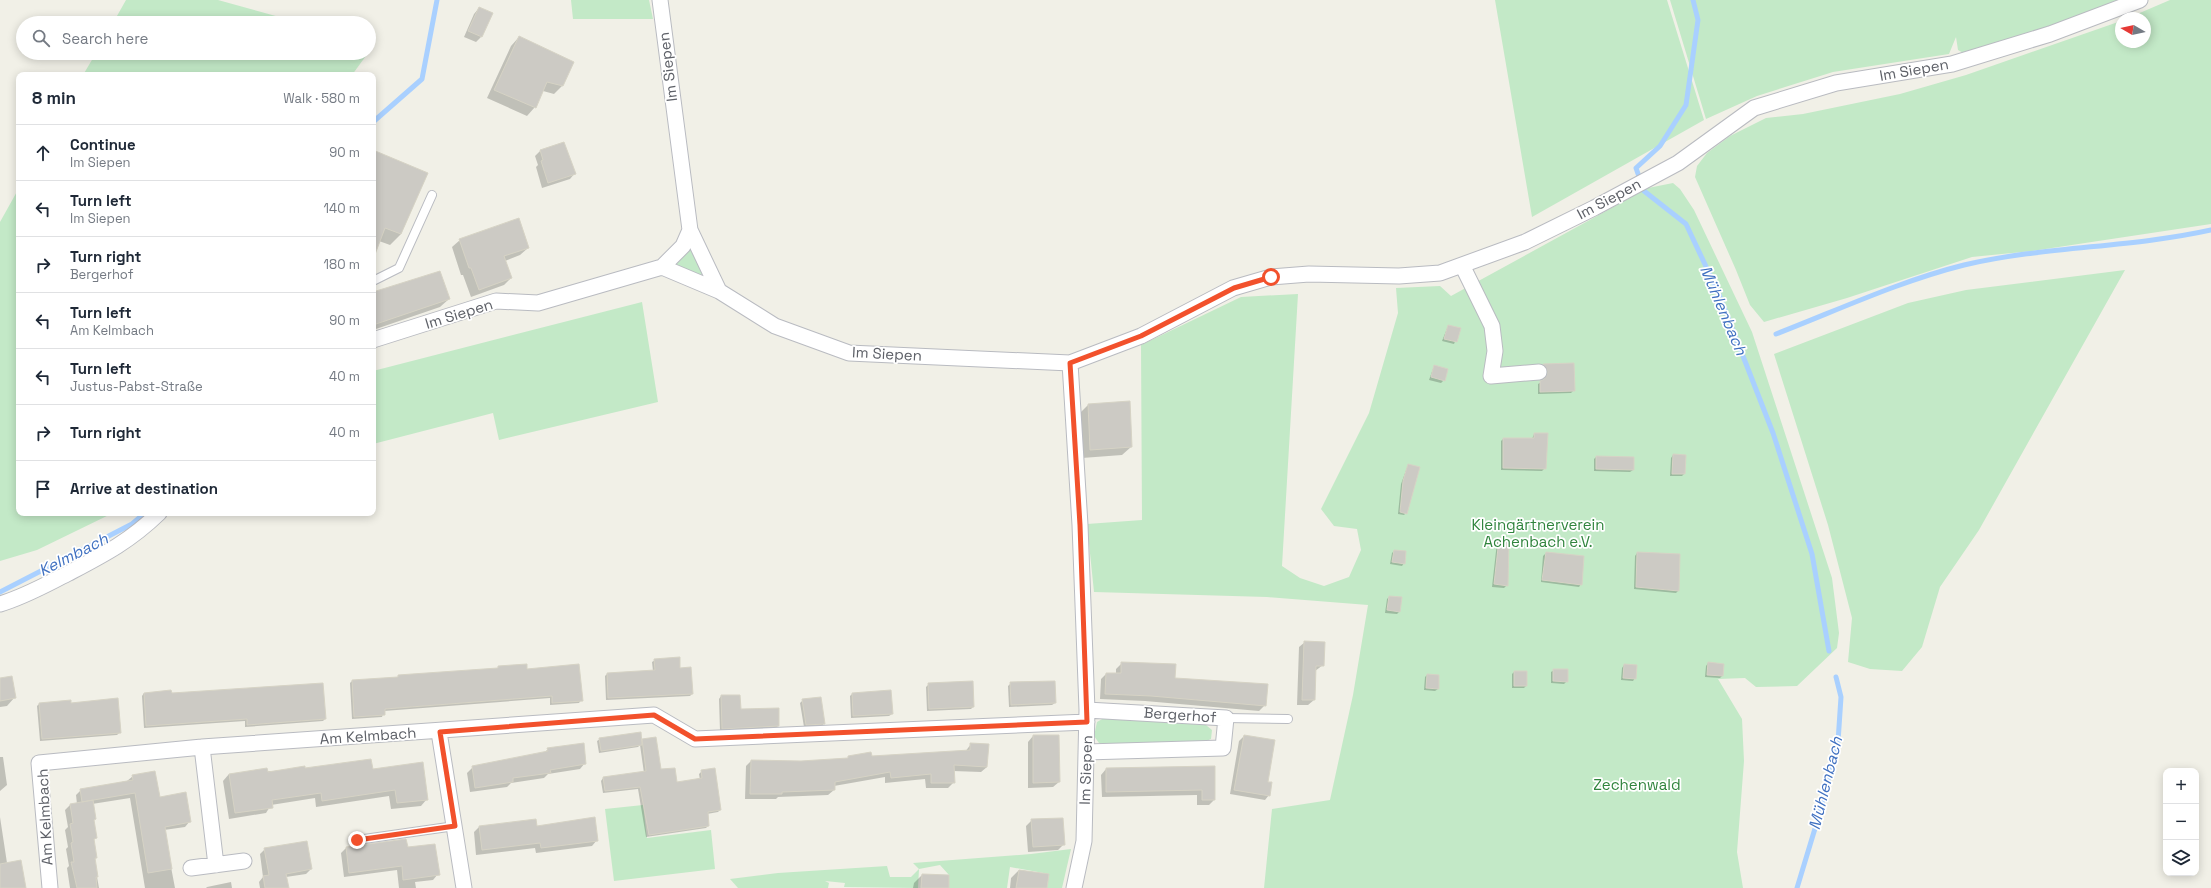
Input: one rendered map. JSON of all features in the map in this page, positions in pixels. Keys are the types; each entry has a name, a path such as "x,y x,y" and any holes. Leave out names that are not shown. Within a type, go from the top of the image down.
{"street":[{"name":"Im Siepen","path":"660,0 690,230 719,291"},
{"name":"Im Siepen","path":"662,267 719,291 745,309 775,326 849,353 1070,363 1141,336 1234,288 1271,277 1309,274 1399,276 1440,273 1525,242 1630,189 1678,163 1754,108 1836,82 1952,64 2050,34 2140,0"},
{"name":"Im Siepen","path":"376,339 496,301 538,303 662,267 683,246 690,230"},
{"path":"1462,265 1492,326 1496,351 1491,376 1539,372"},
{"name":"Im Siepen","path":"1070,363 1080,525 1087,716 1084,841 1074,888"},
{"path":"0,604 22,597 112,550 139,533 156,516"},
{"name":"Bergerhof","path":"654,715 695,739 1087,716 1226,718 1223,748 1086,752"},
{"name":"Am Kelmbach","path":"50,888 39,763 202,747 440,732 654,715"},
{"path":"440,732 464,888"},
{"path":"202,747 216,865"},
{"path":"191,868 244,861"}],"lane":[{"path":"376,280 399,268 432,195"},
{"path":"1226,718 1288,719"},
{"path":"357,840 455,826"}],"green space":[{"path":"126,0 218,0 276,16 117,16"},
{"path":"571,0 649,0 653,19 573,19"},
{"path":"1495,0 1667,0 1704,120 1532,217"},
{"path":"1670,0 2123,0 2040,33 1965,54 1958,50 1956,37 1949,54 1833,72 1757,96 1706,119"},
{"path":"2170,0 2211,0 2211,224 2032,251 1972,257 1847,298 1764,322 1750,305 1695,177 1697,166 1707,153 1730,136 1766,118 1803,114 1900,94 1966,75 2115,23 2115,48 2151,48 2151,12 2142,12"},
{"path":"92,60 363,60 354,72 85,72"},
{"path":"1673,183 1680,189 1694,210 1752,332 1832,578 1839,633 1837,648 1797,686 1756,687 1745,678 1718,679 1742,719 1744,761 1737,852 1743,888 1264,888 1272,809 1330,800 1353,695 1368,605 1267,597 1094,592 1087,524 1142,520 1141,345 1241,297 1298,294 1282,566 1300,578 1324,586 1349,577 1361,550 1357,529 1334,526 1321,509 1369,413 1398,313 1396,288 1440,286 1451,296 1648,188"},
{"path":"16,193 16,516 107,516 37,550 0,561 0,222"},
{"path":"686,241 719,291 662,267"},
{"path":"2125,270 1979,530 1940,587 1922,647 1902,671 1870,669 1848,662 1852,618 1828,525 1774,354 1908,303 1966,290"},
{"path":"642,302 658,402 499,440 493,413 376,443 376,370"},
{"path":"1104,718 1206,725 1212,730 1211,739 1204,742 1109,746 1099,743 1094,736 1097,722"},
{"path":"643,805 647,838 711,830 715,869 614,881 605,809"},
{"path":"1071,849 1062,888 1047,888 1049,874 1010,867 1007,888 949,888 949,875 940,865 919,869 913,863 1031,854"},
{"path":"887,866 890,877 911,877 919,869 918,888 844,887 845,883 825,881 829,883 828,888 738,888 730,879 778,873"}],"building":[{"path":"479,7 493,13 482,37 468,31"},
{"path":"519,36 574,62 563,86 547,82 536,108 494,90"},
{"path":"564,142 576,174 548,183 541,161 543,160 540,150"},
{"path":"376,151 428,173 401,234 385,228 376,252"},
{"path":"519,218 529,248 504,256 512,278 479,290 471,268 469,268 459,239"},
{"path":"440,271 450,299 376,324 376,291"},
{"path":"1448,325 1461,328 1457,342 1444,339"},
{"path":"1574,363 1575,391 1540,392 1540,381 1544,379 1548,372 1543,364"},
{"path":"1434,365 1448,369 1445,381 1431,377"},
{"path":"1130,401 1132,447 1090,450 1088,404"},
{"path":"1534,433 1548,433 1546,469 1503,468 1503,438 1534,438"},
{"path":"1673,454 1686,455 1685,474 1672,474"},
{"path":"1596,456 1634,457 1634,470 1596,469"},
{"path":"1408,464 1420,467 1407,514 1400,512 1403,481"},
{"path":"1499,539 1509,539 1508,586 1494,584"},
{"path":"1394,550 1406,551 1405,564 1392,562"},
{"path":"1546,552 1584,556 1582,585 1542,580"},
{"path":"1637,552 1680,554 1679,591 1636,587"},
{"path":"1389,596 1402,597 1400,612 1387,610"},
{"path":"1304,641 1325,642 1324,666 1316,666 1315,700 1302,700"},
{"path":"680,657 680,668 691,667 693,694 608,698 607,673 655,670 654,659"},
{"path":"1121,662 1176,664 1175,678 1268,684 1266,706 1151,696 1105,694 1106,673 1121,673"},
{"path":"1708,662 1724,664 1723,676 1707,675"},
{"path":"527,664 527,669 579,664 583,701 552,703 552,696 385,709 385,715 354,717 352,680 398,677 398,675 498,668 498,666"},
{"path":"1624,664 1637,665 1636,679 1623,678"},
{"path":"1553,669 1568,669 1568,682 1553,681"},
{"path":"1514,671 1527,671 1527,686 1514,686"},
{"path":"1427,674 1439,675 1439,689 1426,688"},
{"path":"12,676 16,698 0,701 0,678"},
{"path":"973,681 974,707 929,709 928,683"},
{"path":"1055,681 1056,703 1011,705 1010,682"},
{"path":"323,683 326,719 247,725 247,719 146,726 144,693 171,690 172,693"},
{"path":"891,690 893,714 853,716 852,693"},
{"path":"721,695 740,695 741,709 779,708 779,726 722,729"},
{"path":"821,697 825,724 806,725 802,699"},
{"path":"118,698 121,733 42,739 39,703 71,700 71,703"},
{"path":"641,732 642,745 601,751 599,738"},
{"path":"1033,735 1059,735 1060,782 1033,783"},
{"path":"1244,735 1275,740 1268,782 1272,782 1270,796 1234,790"},
{"path":"656,737 661,769 675,768 677,782 702,778 701,770 715,768 721,810 708,812 709,826 649,835 640,787 605,791 603,777 646,771 642,739"},
{"path":"584,743 586,764 550,770 551,773 513,778 513,782 475,788 472,766 548,751 547,748"},
{"path":"970,743 989,744 987,767 954,765 955,783 931,783 931,774 891,778 890,772 835,782 835,790 782,792 782,794 750,794 751,760 801,761 848,758 848,756 871,752 872,756 970,750"},
{"path":"371,759 373,769 423,762 428,800 397,803 395,790 322,801 321,793 272,800 273,808 235,813 229,774 267,768 268,772 305,766 305,768"},
{"path":"1215,766 1215,800 1202,800 1202,790 1106,792 1106,768"},
{"path":"155,771 160,797 186,792 191,822 165,827 172,869 148,873 135,793 82,802 80,789 133,780 132,775"},
{"path":"93,800 97,838 94,839 97,858 95,858 98,877 96,877 97,888 77,888 71,862 74,862 70,824 73,823 70,804"},
{"path":"595,817 598,841 541,848 540,843 482,850 479,826 536,819 537,826"},
{"path":"1063,818 1065,845 1033,847 1031,819"},
{"path":"406,839 408,847 435,844 440,875 403,880 402,866 349,873 346,847"},
{"path":"307,841 312,869 286,874 289,888 265,888 263,876 269,875 264,848"},
{"path":"21,860 26,888 0,888 0,864"},
{"path":"1019,870 1049,874 1047,888 1016,888"},
{"path":"922,874 949,875 949,888 921,888"}],"waterway":[{"name":"Kelmbach","path":"376,119 422,79 437,0"},
{"name":"Mühlenbach","path":"1693,0 1698,20 1686,105 1660,146 1636,168 1644,191 1686,224 1718,292 1773,433 1812,554 1829,651"},
{"path":"1776,334 1869,296 1916,279 1964,265 2025,254 2150,240 2211,230"},
{"name":"Kelmbach","path":"0,592 132,524 141,516"},
{"name":"Mühlenbach","path":"1797,888 1820,812 1838,742 1841,697 1836,677"}],"route":[{"path":"357,840 455,826 452,816 440,732 654,715 695,739 1087,722 1080,525 1070,363 1141,336 1234,288 1271,277"}],"park label":[{"name":"Kleingärtnerverein Achenbach e.V.","path":"1538,534"},
{"name":"Zechenwald","path":"1637,785"}]}
